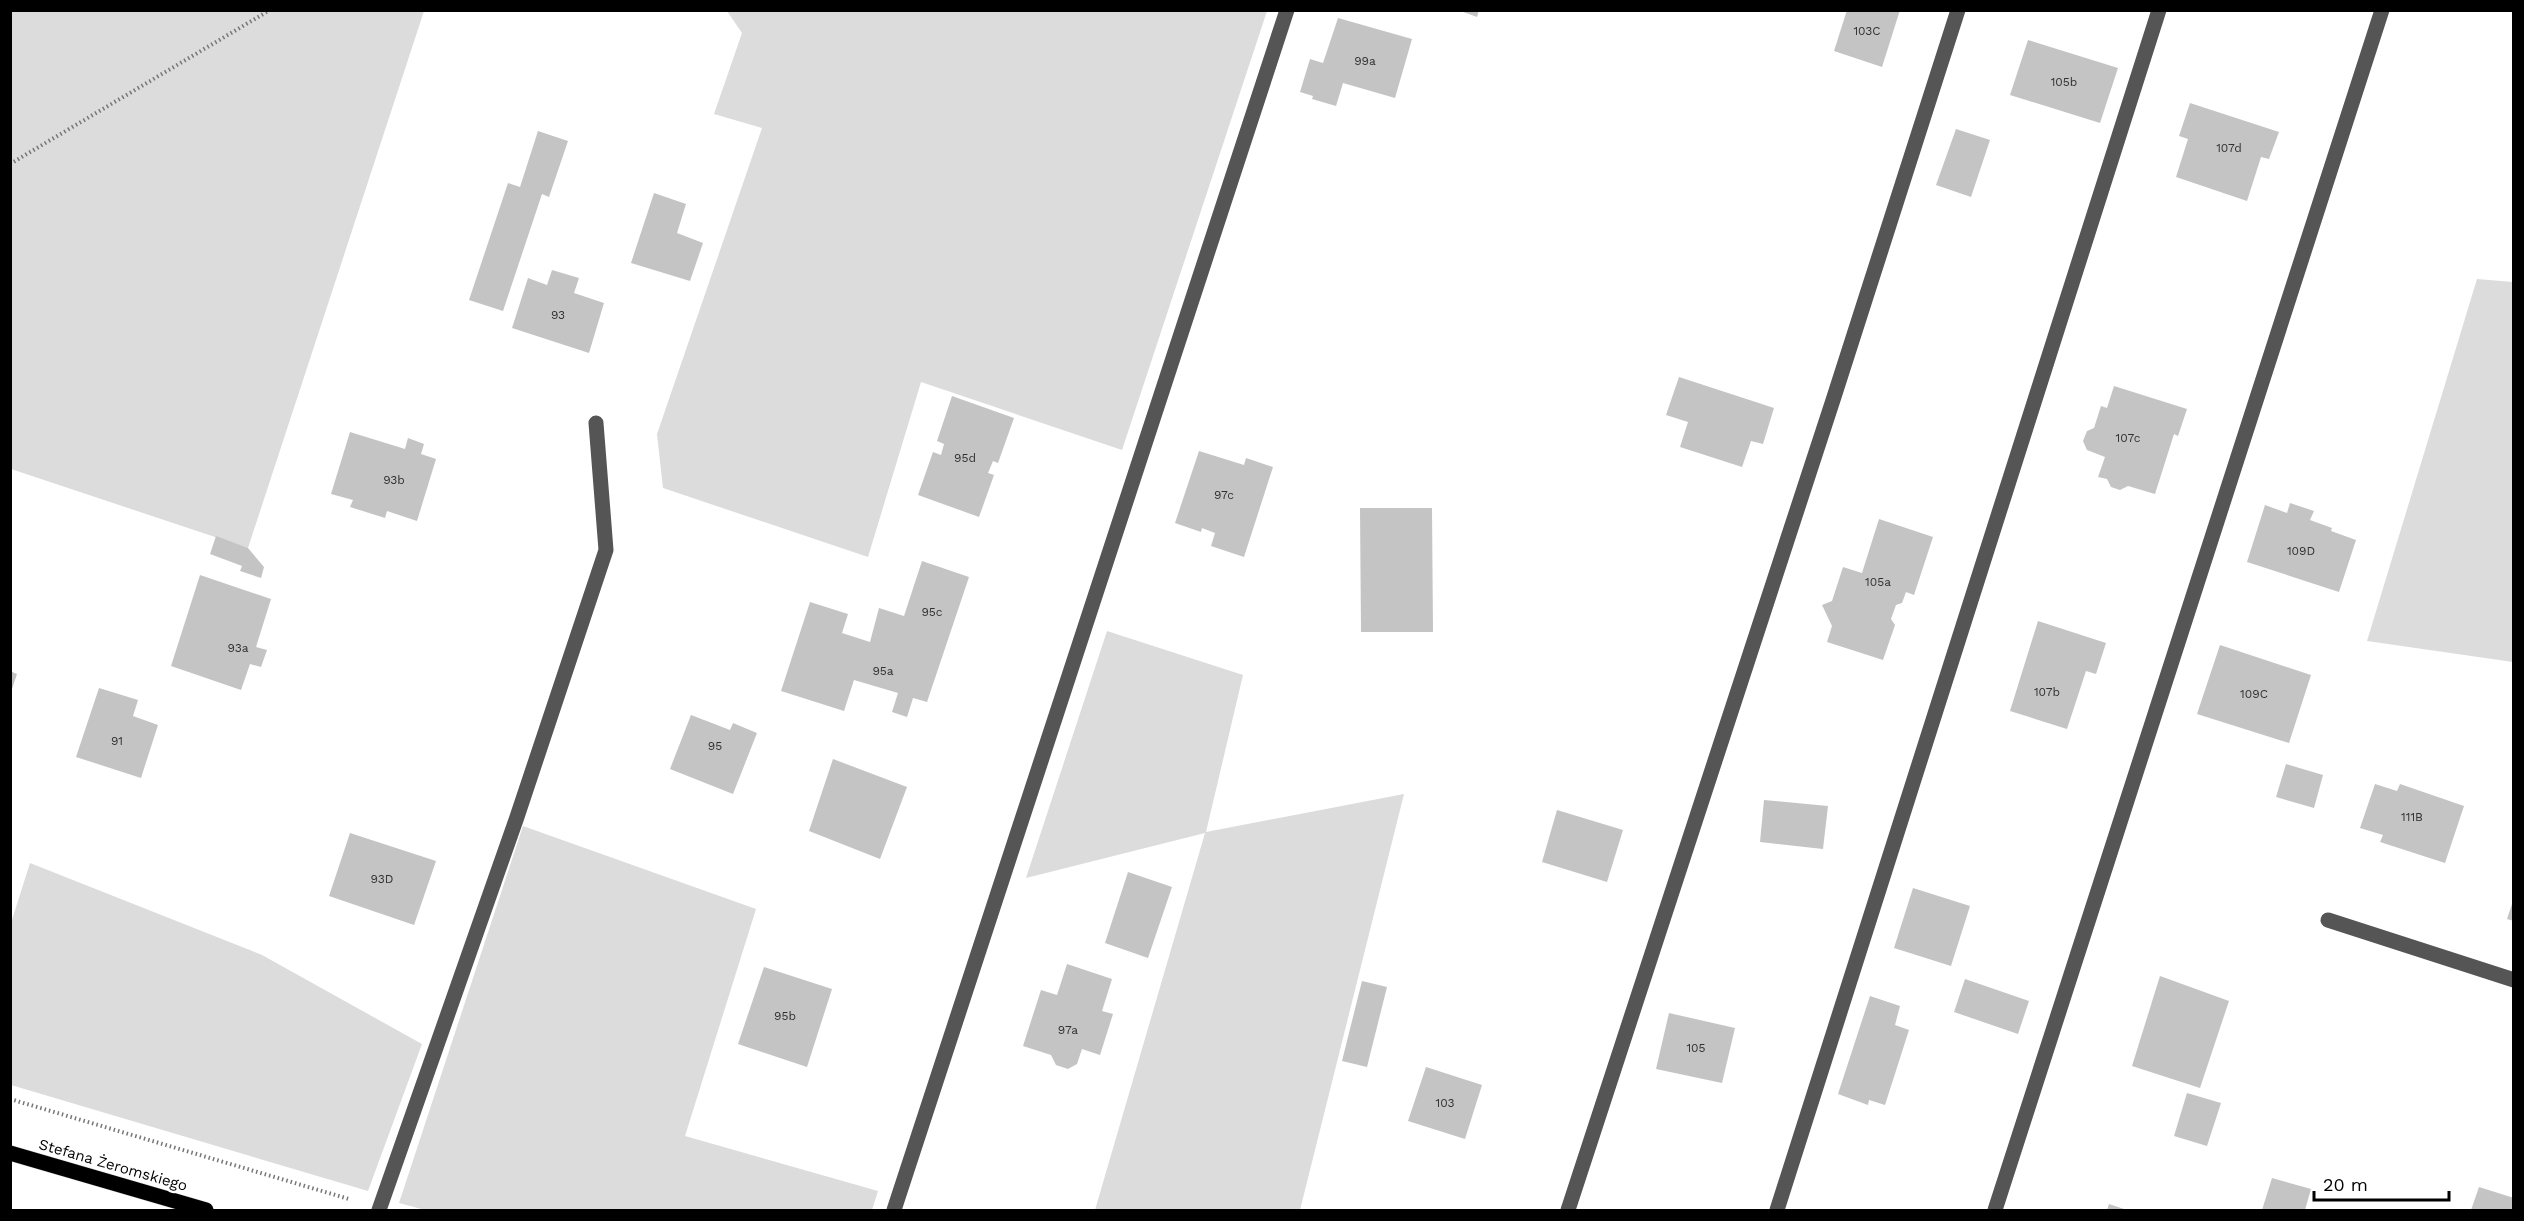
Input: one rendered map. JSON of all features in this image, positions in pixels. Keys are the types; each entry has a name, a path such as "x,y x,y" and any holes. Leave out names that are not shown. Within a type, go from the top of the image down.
{"main road":[{"name":"Stefana Żeromskiego","path":"10,1153 206,1210"}],"lane":[{"path":"894,1210 1287,10"},
{"path":"1568,1210 1831,408 1958,10"},
{"path":"1777,1210 2160,10"},
{"path":"1995,1210 2382,10"},
{"path":"380,1209 518,817 606,550 596,423"},
{"path":"2328,920 2514,980"}],"path":[{"path":"10,164 270,10"},
{"path":"10,1099 380,1209"}],"shaded area":[{"path":"10,11 424,11 248,548 11,469"},
{"path":"727,11 1267,11 1122,450 921,382 868,557 663,488 657,434 762,128 714,114 742,33"},
{"path":"2477,279 2513,282 2513,662 2367,641"},
{"path":"1107,631 1243,675 1206,832 1404,794 1300,1210 1095,1210 1205,833 1026,878"},
{"path":"523,826 756,909 685,1136 878,1191 872,1210 425,1210 399,1203"},
{"path":"30,863 262,955 422,1044 368,1191 11,1085 11,923"}],"building":[{"path":"1458,10 1479,10 1477,17"},
{"path":"1847,10 1900,10 1882,67 1834,51"},
{"path":"1338,18 1412,39 1395,98 1343,83 1336,106 1312,99 1313,96 1300,92 1310,59 1323,63"},
{"path":"2028,40 2118,68 2100,123 2010,95"},
{"path":"2190,103 2279,132 2269,159 2261,157 2247,201 2176,177 2188,139 2179,136"},
{"path":"1956,129 1990,140 1971,197 1936,185"},
{"path":"538,131 568,141 549,197 542,194 503,311 469,300 508,183 520,187"},
{"path":"654,193 686,204 677,233 703,243 690,281 631,263"},
{"path":"552,270 579,278 574,293 604,303 589,353 512,328 528,278 547,285"},
{"path":"1679,377 1774,408 1763,444 1751,441 1742,467 1680,447 1688,422 1666,415"},
{"path":"2114,386 2187,409 2178,436 2174,434 2155,494 2128,486 2120,490 2111,487 2107,479 2098,477 2105,457 2087,450 2083,441 2087,431 2094,428 2101,406 2107,408"},
{"path":"952,396 1014,418 998,463 993,461 988,473 994,475 979,517 918,495 933,452 941,455 944,444 937,441"},
{"path":"350,432 405,449 408,438 424,444 421,454 436,459 417,521 387,511 385,518 350,507 353,500 331,494"},
{"path":"1199,451 1244,465 1246,458 1273,467 1244,557 1211,546 1215,533 1202,528 1201,532 1175,523"},
{"path":"2290,503 2314,511 2310,520 2356,540 2339,592 2247,562 2265,505 2287,513"},
{"path":"1360,508 1432,508 1433,632 1361,632"},
{"path":"1879,519 1933,537 1914,595 1906,592 1902,603 1896,605 1891,619 1895,625 1883,660 1827,642 1832,626 1822,605 1832,601 1843,567 1862,573"},
{"path":"216,536 248,548 264,567 261,578 240,571 242,566 210,554"},
{"path":"922,561 969,577 927,702 913,698 907,717 892,712 898,693 854,680 844,711 781,691 810,602 848,614 842,633 870,642 879,608 904,616"},
{"path":"200,575 271,599 256,647 267,650 261,667 250,664 241,690 171,666"},
{"path":"2038,621 2106,643 2096,674 2086,671 2067,729 2010,711"},
{"path":"2220,645 2311,675 2289,743 2197,714"},
{"path":"10,671 17,674 11,692 10,692"},
{"path":"99,688 138,700 133,716 158,725 141,778 76,757"},
{"path":"691,715 730,730 733,723 757,733 733,794 670,769"},
{"path":"833,759 907,787 880,859 809,831"},
{"path":"2286,764 2323,775 2314,808 2276,797"},
{"path":"2375,784 2397,791 2400,784 2464,806 2445,863 2380,842 2383,835 2360,828"},
{"path":"1764,800 1828,806 1823,849 1760,842"},
{"path":"1557,810 1623,830 1607,882 1542,862"},
{"path":"350,833 436,861 414,925 329,896"},
{"path":"1128,872 1172,887 1148,958 1105,943"},
{"path":"1913,888 1970,906 1951,966 1894,948"},
{"path":"2514,901 2514,921 2507,919"},
{"path":"1067,964 1112,979 1102,1011 1113,1014 1100,1055 1082,1049 1077,1064 1068,1069 1056,1065 1051,1055 1023,1046 1041,990 1057,995"},
{"path":"764,967 832,989 807,1067 738,1044"},
{"path":"2160,976 2229,1001 2200,1088 2132,1066"},
{"path":"1965,979 2029,1001 2018,1034 1954,1012"},
{"path":"1362,981 1387,987 1367,1067 1342,1061"},
{"path":"1870,996 1900,1006 1895,1025 1909,1030 1885,1105 1869,1100 1868,1105 1838,1094"},
{"path":"1669,1013 1735,1028 1722,1083 1656,1069"},
{"path":"1426,1067 1482,1085 1465,1139 1408,1121"},
{"path":"2187,1093 2221,1103 2207,1146 2174,1136"},
{"path":"2272,1178 2311,1189 2305,1210 2262,1210"},
{"path":"2479,1187 2514,1198 2514,1210 2471,1210"},
{"path":"2109,1204 2127,1210 2107,1210"}]}
